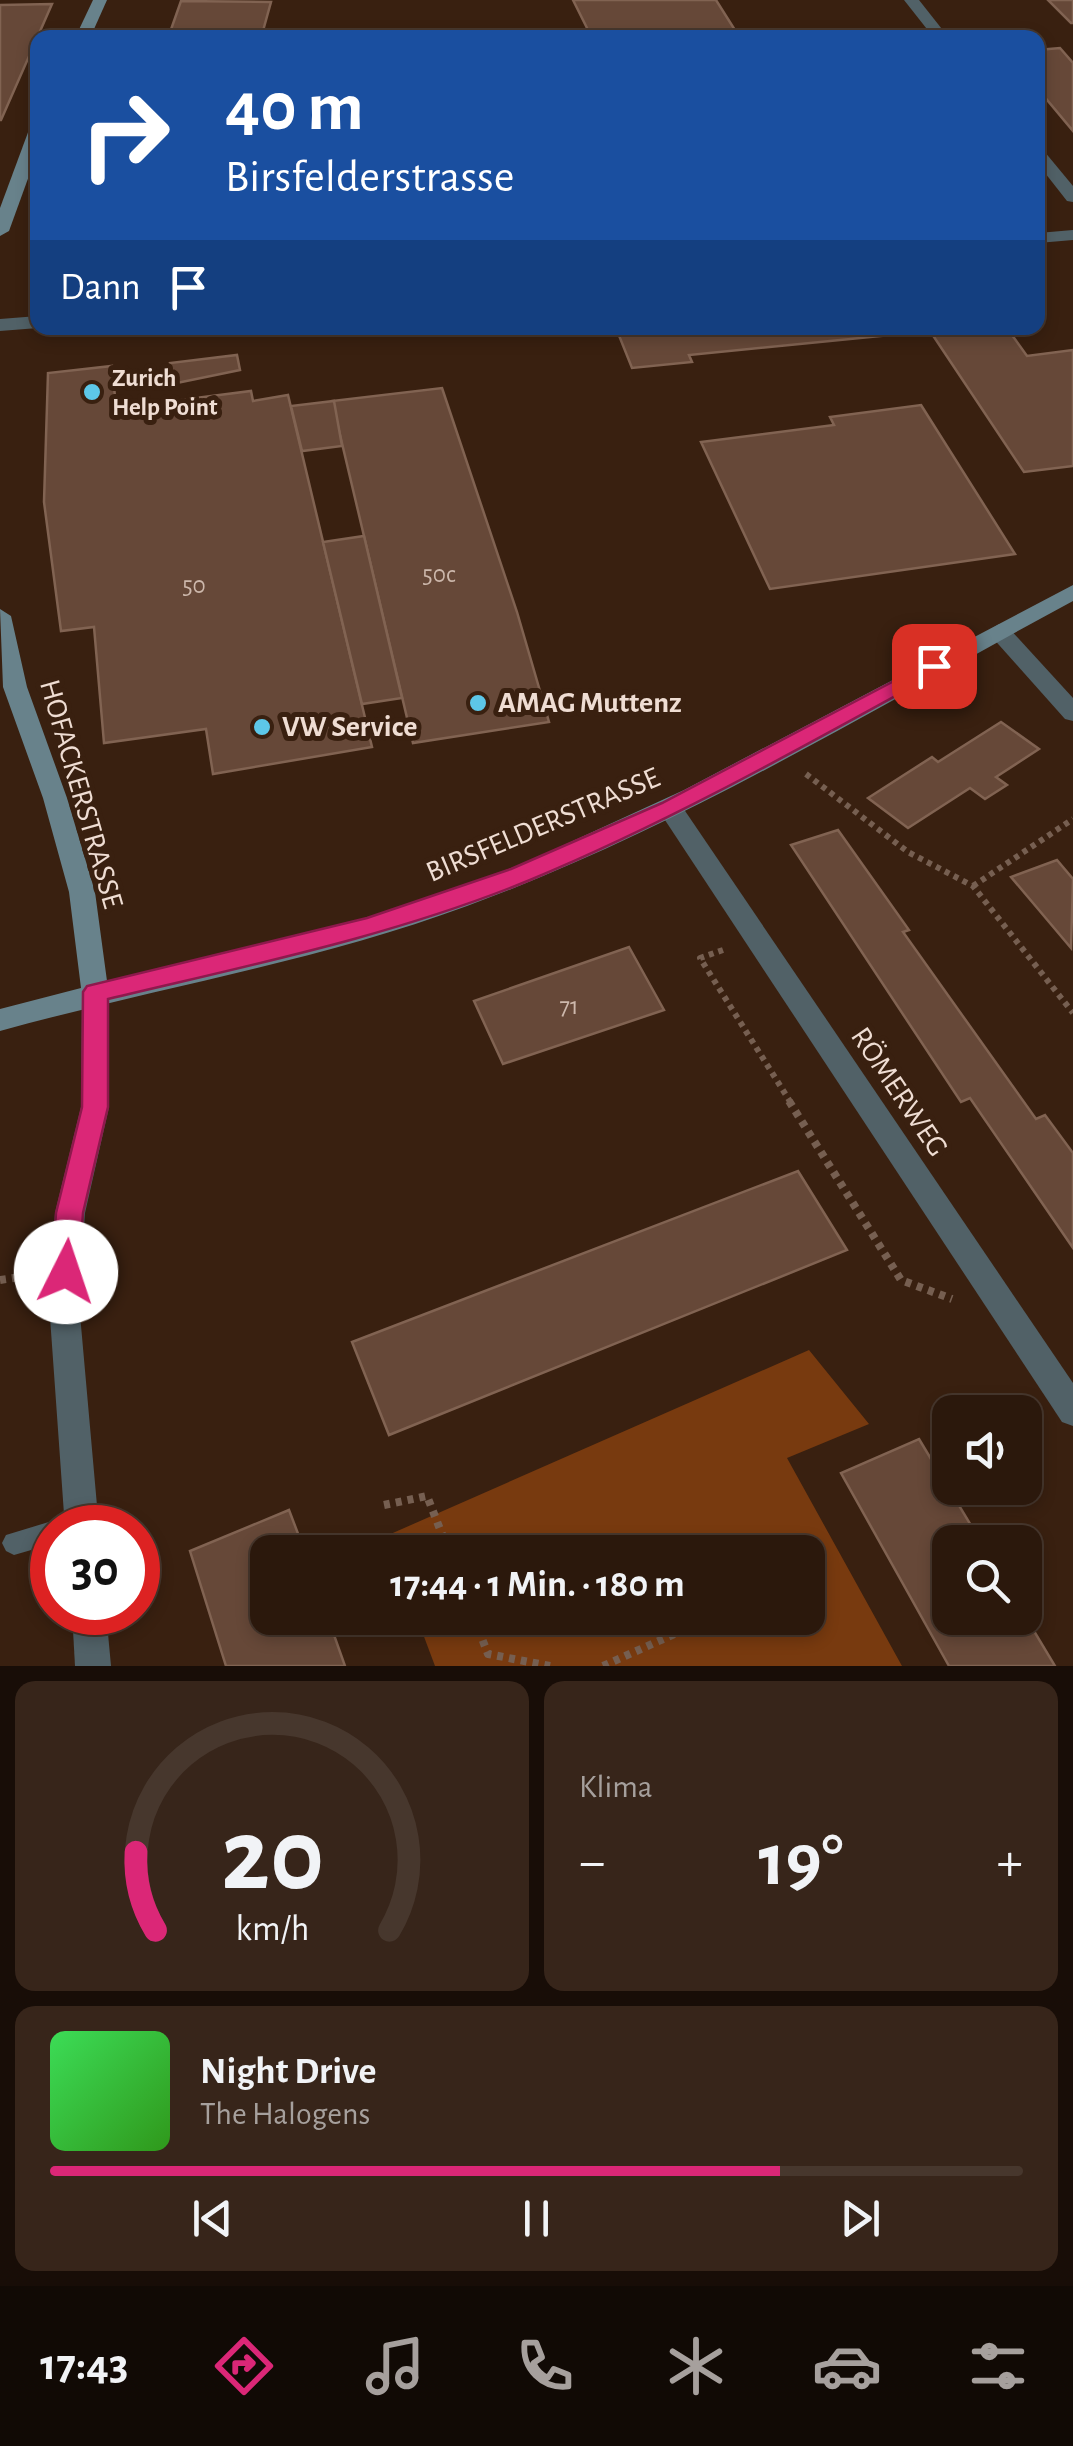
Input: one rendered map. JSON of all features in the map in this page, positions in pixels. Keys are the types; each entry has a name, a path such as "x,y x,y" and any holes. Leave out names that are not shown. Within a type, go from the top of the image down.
{"main road":[{"path":"86,30 100,0"},
{"path":"0,231 30,149"},
{"name":"BIRSFELDERSTRASSE","path":"0,1020 96,992 370,926 454,900 552,862 670,808 1073,592"},
{"name":"HOFACKERSTRASSE","path":"0,616 15,688 55,798 82,892 96,992"}],"street":[{"path":"912,0 936,30"},
{"path":"1045,163 1073,197"},
{"path":"1045,237 1073,234"},
{"path":"0,326 30,323"},
{"path":"999,631 1073,712"},
{"name":"RÖMERWEG","path":"670,808 1073,1411"},
{"path":"71,1505 64,1304 70,1213 95,1107 96,992"},
{"path":"91,1635 93,1666"}],"lane":[{"path":"14,1543 30,1539"}],"path":[{"path":"778,752 908,852 973,886 1073,1014"},
{"path":"973,886 1073,820"},
{"path":"758,938 700,958 900,1280 968,1305"},
{"path":"384,1505 427,1496 442,1535"},
{"path":"481,1635 488,1654 550,1666"},
{"path":"604,1666 672,1635"}],"shaded area":[{"path":"809,1350 869,1424 787,1458 902,1666 435,1666 423,1635 825,1635 825,1535 388,1535"}],"building":[{"path":"573,0 716,0 735,30 588,30"},
{"path":"1048,0 1073,0 1073,23 1071,23"},
{"path":"181,1 271,2 263,30 171,30"},
{"path":"52,4 41,30 30,30 30,54 1,120 0,120 0,5"},
{"path":"1060,48 1073,63 1073,131 1045,97 1045,49"},
{"path":"619,335 891,335 689,355 692,362 632,368"},
{"path":"933,335 1012,335 1027,356 1073,350 1073,466 1024,472"},
{"path":"237,355 240,370 172,384 170,363"},
{"path":"112,366 117,417 164,412 164,402 251,391 253,401 288,395 372,747 213,774 206,729 104,743 94,627 61,631 44,502 48,373"},
{"path":"442,388 517,612 549,722 413,743 332,401"},
{"path":"334,401 342,446 302,451 291,406"},
{"path":"921,405 1015,554 770,589 701,442 834,425 830,417"},
{"path":"364,536 402,698 362,704 323,542"},
{"path":"1001,722 1039,749 996,777 1007,785 985,799 970,788 908,828 868,798 932,757 938,762"},
{"path":"838,830 909,930 903,932 1036,1119 1045,1115 1073,1153 1073,1248 970,1098 961,1102 791,845"},
{"path":"1057,860 1073,879 1071,948 1011,877"},
{"path":"629,947 664,1010 503,1064 474,1001"},
{"path":"798,1171 847,1250 389,1435 352,1342"},
{"path":"919,1439 932,1461 932,1505 959,1505 971,1525 932,1525 932,1635 1036,1635 1055,1666 949,1666 841,1473"},
{"path":"289,1510 299,1535 250,1535 250,1635 334,1635 345,1666 226,1666 190,1551"}],"place":[{"name":"Zurich Help Point","path":"92,392"},
{"name":"AMAG Muttenz","path":"478,703"},
{"name":"VW Service","path":"262,727"}],"route":[{"path":"66,1272 70,1213 95,1107 96,992 370,926 520,875 670,808 934,666"}]}
